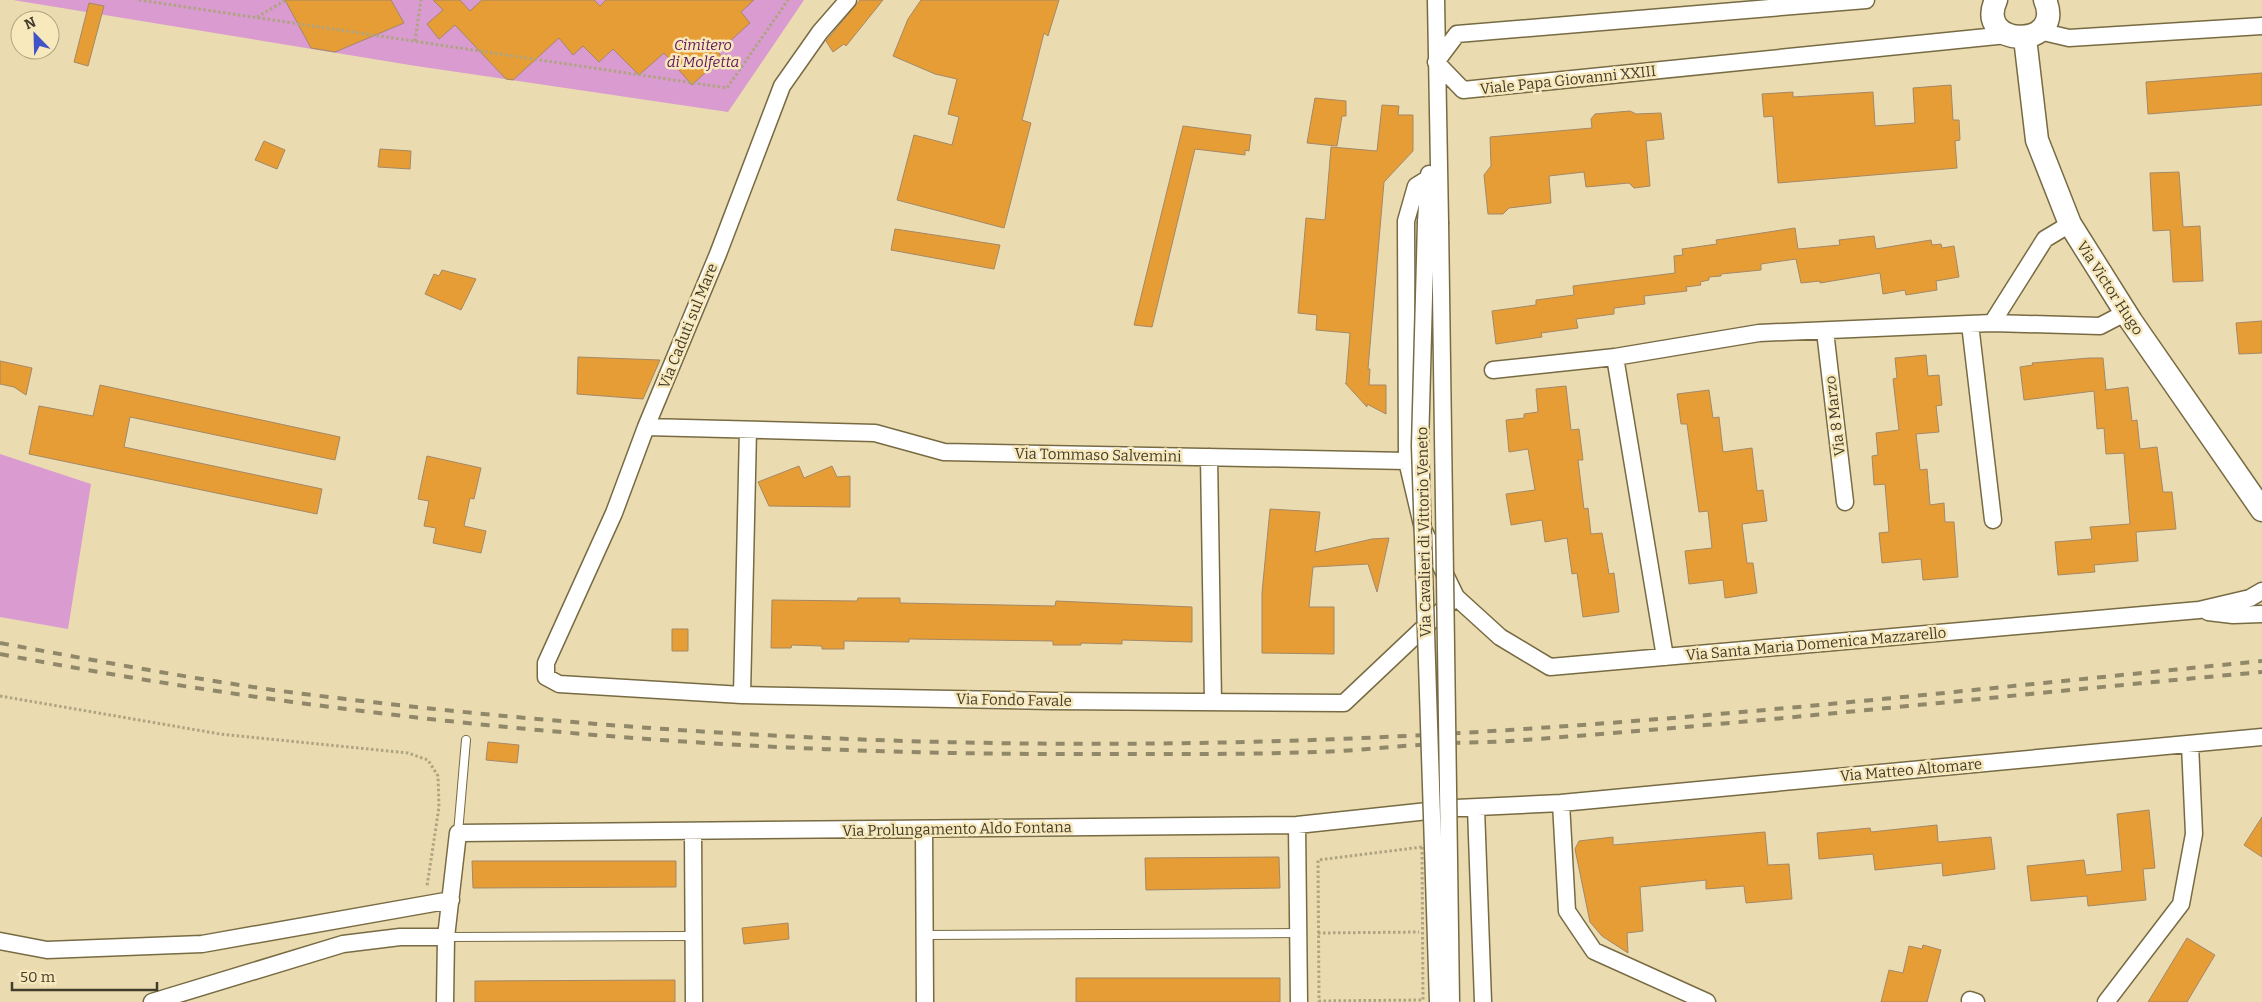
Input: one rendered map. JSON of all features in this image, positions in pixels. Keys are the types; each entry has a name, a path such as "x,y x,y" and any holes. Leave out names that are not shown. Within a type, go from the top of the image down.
{"main road":[{"path":"1996,0 1993,12 1995,21 2000,29 2024,35 2047,18 2048,10 2045,0"},
{"name":"Via Victor Hugo","path":"2024,35 2037,140 2070,224 2125,312 2262,510"}],"street":[{"name":"Via Caduti sul Mare","path":"546,663 614,513 646,427 718,254 782,86 820,32 848,0"},
{"name":"Via Cavalieri di Vittorio Veneto","path":"1430,1001 1420,446 1433,222 1436,0"},
{"path":"1436,62 1457,34 1866,0"},
{"name":"Viale Papa Giovanni XXIII","path":"1436,62 1463,90 2024,35 2069,38 2262,26"},
{"name":"Via Cavalieri di Vittorio Veneto","path":"1436,62 1429,178 1433,222 1451,1002"},
{"path":"1429,178 1416,186 1406,220 1407,461 1423,529 1456,596"},
{"path":"1992,323 2045,239 2070,224"},
{"path":"1493,370 1615,357 1758,333 1992,323 2100,326 2125,312"},
{"path":"1970,324 1993,520"},
{"name":"Via 8 Marzo","path":"1825,331 1845,502"},
{"path":"1615,357 1665,657"},
{"name":"Via Tommaso Salvemini","path":"646,427 875,433 944,452 1407,461"},
{"path":"742,695 748,430"},
{"path":"1209,457 1213,702"},
{"name":"Via Santa Maria Domenica Mazzarello","path":"1456,596 1500,637 1550,667 2199,610 2250,598 2262,591"},
{"name":"Via Fondo Favale","path":"546,663 546,676 559,684 742,695 1032,701 1344,703 1456,596"},
{"name":"Via Santa Maria Domenica Mazzarello","path":"2199,610 2233,615 2262,614"},
{"name":"Via Matteo Altomare","path":"1456,808 1561,803 2262,737"},
{"path":"2106,1002 2181,904 2194,834 2190,744"},
{"path":"1561,803 1567,912 1594,952 1707,1002"},
{"name":"Via Prolungamento Aldo Fontana","path":"458,833 1297,825 1456,808"},
{"path":"1476,808 1483,1002"},
{"path":"1297,825 1299,1002"},
{"path":"924,829 925,1002"},
{"path":"693,831 694,1002"},
{"path":"445,1002 446,938 458,833"},
{"path":"0,941 47,950 202,944 450,900"},
{"path":"152,1002 344,944 400,937 446,938"}],"lane":[{"path":"458,833 466,740"},
{"path":"924,935 1298,933"},
{"path":"446,938 694,936"}],"path":[{"path":"139,0 727,88 788,0"},
{"path":"257,17 286,0"},
{"path":"415,41 421,0"},
{"path":"0,696 220,734 408,753 428,760 438,776 439,807 425,904"},
{"path":"1422,847 1318,860 1319,1001 1430,1001"},
{"path":"1298,933 1422,932"}],"green space":[{"name":"Cimitero di Molfetta","path":"13,0 804,0 728,112 416,66"},
{"path":"0,454 91,484 68,629 0,617"}],"building":[{"path":"285,0 391,0 404,23 335,52 311,48"},
{"path":"433,0 460,0 470,11 482,0 594,0 600,6 606,0 754,0 741,12 750,23 718,52 722,57 692,85 664,53 639,75 613,49 599,62 583,46 573,55 559,38 513,80 506,79 455,25 439,39 427,24 443,10"},
{"path":"860,0 883,0 846,46 844,44 833,52 826,41"},
{"path":"921,0 1059,0 1048,36 1044,33 1022,120 1031,123 1004,228 897,200 914,135 952,145 959,117 948,114 957,79 935,74 893,56 908,19"},
{"path":"89,3 104,6 88,66 74,62"},
{"path":"2262,73 2262,105 2148,114 2146,82"},
{"path":"1951,85 1953,120 1959,120 1960,140 1955,141 1957,168 1778,183 1773,116 1764,117 1762,94 1793,92 1793,97 1873,92 1875,126 1915,123 1913,88"},
{"path":"1315,98 1346,101 1346,116 1342,116 1337,146 1307,143"},
{"path":"1382,105 1399,106 1398,115 1413,115 1413,151 1384,182 1368,369 1370,369 1369,385 1386,385 1386,414 1367,404 1367,407 1345,383 1350,333 1316,330 1317,315 1298,313 1306,218 1325,220 1331,147 1377,151"},
{"path":"1630,111 1636,114 1661,113 1664,139 1646,141 1650,186 1634,188 1629,183 1586,187 1584,172 1549,176 1551,203 1509,208 1503,214 1488,214 1484,175 1491,166 1490,137 1592,128 1591,119 1595,114"},
{"path":"1183,126 1251,135 1249,151 1245,150 1245,155 1195,149 1152,327 1134,325"},
{"path":"264,141 285,150 277,169 255,160"},
{"path":"380,149 411,151 410,169 378,167"},
{"path":"2179,172 2183,227 2200,226 2203,281 2173,282 2170,230 2153,231 2150,173"},
{"path":"1795,228 1798,249 1840,245 1839,240 1874,236 1876,249 1931,240 1932,245 1941,244 1942,248 1954,246 1959,277 1936,281 1937,290 1906,295 1905,290 1883,294 1880,273 1820,283 1820,281 1801,283 1796,259 1761,264 1761,270 1709,277 1709,280 1700,282 1701,285 1686,287 1687,291 1644,296 1645,304 1614,308 1614,314 1576,319 1578,328 1541,333 1542,337 1496,344 1492,311 1536,305 1536,300 1574,295 1573,286 1675,273 1674,256 1683,255 1682,249 1717,244 1716,240"},
{"path":"895,229 1000,245 994,269 891,250"},
{"path":"442,270 476,279 461,310 425,294 434,274 439,276"},
{"path":"2262,321 2262,353 2239,354 2236,323"},
{"path":"1926,355 1928,376 1939,375 1942,405 1936,406 1939,432 1916,434 1920,470 1927,469 1930,505 1944,503 1945,522 1954,522 1958,577 1923,580 1921,559 1882,563 1879,533 1889,532 1885,484 1874,485 1872,456 1878,455 1876,433 1899,430 1893,379 1897,378 1895,358"},
{"path":"578,357 660,360 643,399 577,394"},
{"path":"2103,358 2106,390 2128,387 2132,421 2137,420 2140,449 2157,447 2163,492 2172,492 2176,529 2136,532 2138,561 2094,565 2095,572 2058,575 2055,542 2092,539 2090,527 2130,524 2124,453 2106,454 2104,428 2097,429 2094,391 2024,400 2020,367 2033,365 2032,363"},
{"path":"0,361 32,368 26,395 14,387 0,384"},
{"path":"100,385 340,437 335,460 130,417 124,447 322,489 317,514 29,454 39,406 93,416"},
{"path":"1566,386 1571,430 1579,429 1583,460 1578,460 1584,509 1588,508 1591,534 1602,533 1609,574 1614,573 1619,612 1583,617 1577,573 1572,574 1567,538 1545,542 1542,520 1511,525 1506,494 1535,490 1528,449 1509,452 1506,420 1524,418 1524,414 1538,412 1536,389"},
{"path":"1709,390 1713,418 1719,417 1723,452 1752,448 1757,491 1763,490 1767,521 1742,524 1747,563 1753,563 1757,593 1725,598 1723,580 1689,584 1685,551 1712,548 1708,511 1699,512 1687,424 1681,424 1677,394"},
{"path":"427,456 481,468 474,499 470,498 464,526 486,531 481,553 433,543 436,528 424,526 429,501 418,499"},
{"path":"799,466 804,478 832,466 837,477 850,476 850,507 769,506 758,482"},
{"path":"1270,509 1320,512 1315,552 1372,539 1389,538 1377,592 1368,564 1313,567 1309,607 1334,607 1334,654 1262,653 1262,593"},
{"path":"858,598 900,598 900,603 1055,606 1056,601 1192,607 1192,642 1122,640 1122,644 1081,643 1081,645 1053,645 1053,641 909,639 909,642 844,641 844,649 822,649 822,646 792,645 791,648 771,648 772,600 857,601"},
{"path":"672,629 688,629 688,651 672,651"},
{"path":"488,742 519,745 517,763 486,760"},
{"path":"2149,810 2155,868 2143,869 2146,900 2088,906 2087,896 2031,901 2027,866 2084,860 2086,875 2122,871 2117,814"},
{"path":"2262,817 2262,857 2244,845"},
{"path":"1937,825 1938,842 1991,837 1995,869 1943,876 1942,863 1875,870 1873,854 1819,859 1817,833 1870,828 1871,832"},
{"path":"1765,832 1768,865 1789,864 1792,899 1746,903 1744,886 1706,889 1706,880 1640,887 1643,931 1627,933 1628,953 1602,936 1590,922 1575,849 1579,841 1613,837 1613,845"},
{"path":"1279,857 1280,888 1146,890 1145,858"},
{"path":"472,861 676,861 676,887 473,888"},
{"path":"788,923 789,939 744,944 742,928"},
{"path":"2187,938 2215,955 2187,1002 2148,1002"},
{"path":"1923,945 1941,950 1927,1002 1881,1002 1889,970 1903,973 1909,946 1922,949"},
{"path":"1076,978 1280,978 1280,1002 1076,1002"},
{"path":"675,980 675,1002 475,1002 475,981"}],"railway":[{"path":"0,643 175,675 281,691 394,705 508,716 736,734 850,739 1078,744 1326,739 1594,724 1861,701 2262,661"},
{"path":"0,654 133,678 402,716 672,741 943,753 1210,754 1308,752 1512,741 1708,725 2262,672"}]}
